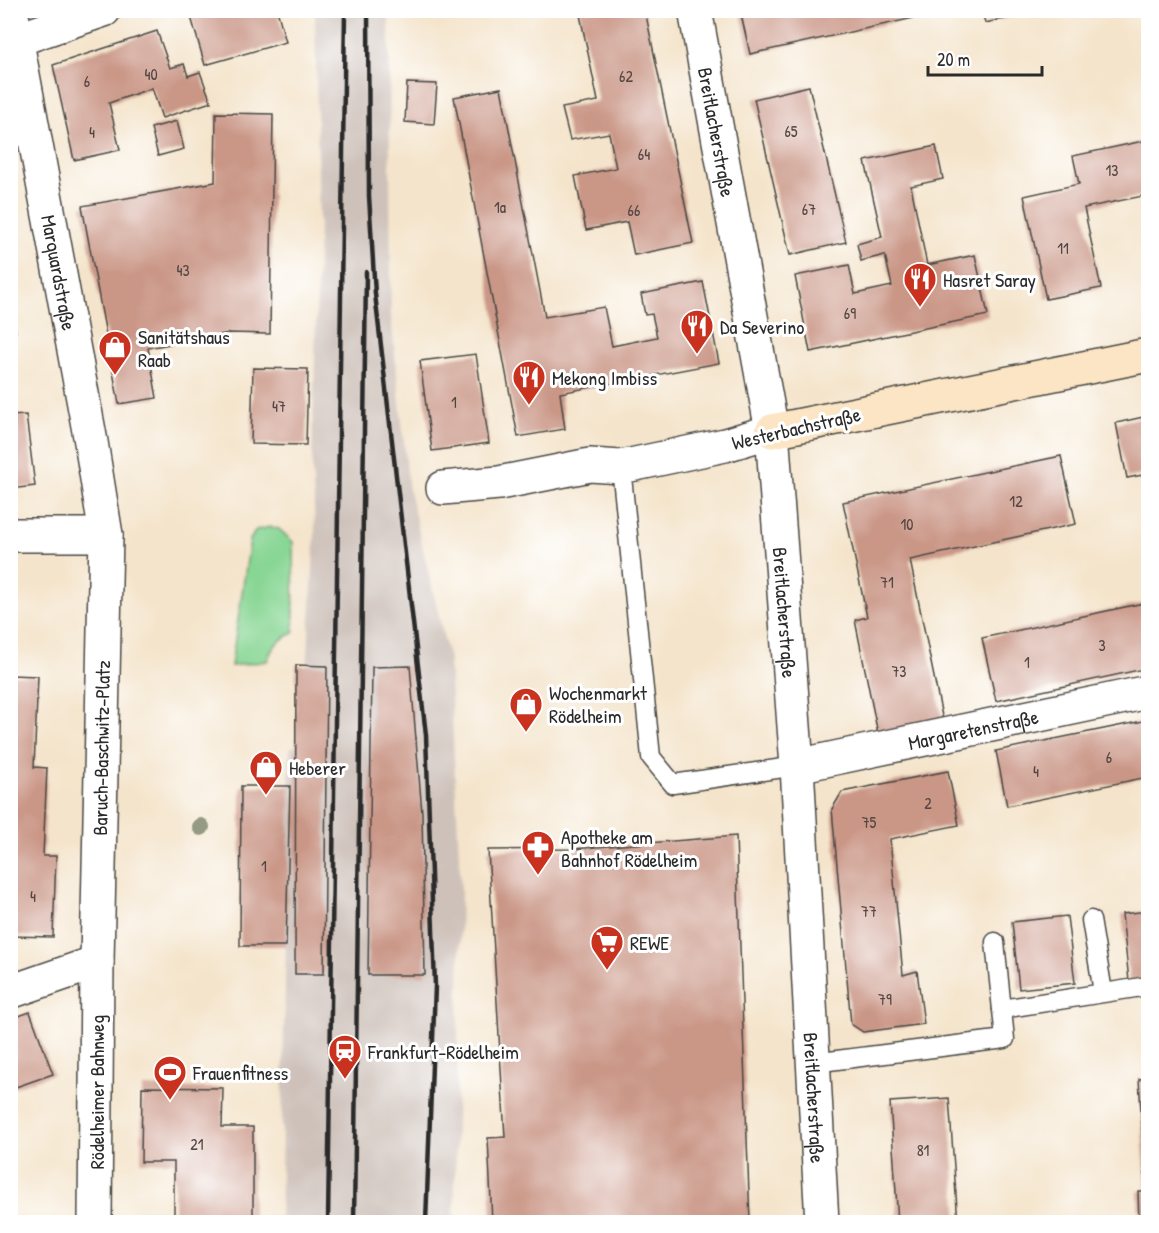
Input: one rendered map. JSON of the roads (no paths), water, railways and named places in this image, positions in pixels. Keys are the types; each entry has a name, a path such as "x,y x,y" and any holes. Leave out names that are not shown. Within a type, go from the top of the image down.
{"street":[{"path":"12,31 104,10"},
{"name":"Breitlacherstraße","path":"695,10 772,431 797,766 822,1222"},
{"name":"Marquardstraße","path":"12,31 91,442 106,534"},
{"name":"Westerbachstraße","path":"443,488 499,483 590,465 621,467 725,445 772,431 1149,355"},
{"path":"10,535 106,534"},
{"name":"Baruch-Baschwitz-Platz","path":"97,962 106,534"},
{"name":"Margaretenstraße","path":"797,766 1149,692"},
{"path":"10,992 97,962"},
{"name":"Rödelheimer Bahnweg","path":"95,1222 97,962"}],"lane":[{"path":"621,467 651,757 673,784 797,766"},
{"path":"1091,920 1102,992"},
{"path":"813,1063 1005,1039 995,942"},
{"path":"1002,1009 1149,986"}],"railway":[{"path":"328,1222 345,10"},
{"path":"368,10 369,196 375,294 426,735 435,986 426,1222"},
{"path":"354,1222 366,272"}],"place":[{"name":"Hasret Saray","path":"920,308"},
{"name":"Da Severino","path":"697,355"},
{"name":"Sanitätshaus Raab","path":"115,376"},
{"name":"Mekong Imbiss","path":"529,406"},
{"name":"Wochenmarkt Rödelheim","path":"526,733"},
{"name":"Heberer","path":"266,796"},
{"name":"Apotheke am Bahnhof Rödelheim","path":"538,876"},
{"name":"REWE","path":"607,971"},
{"name":"Frankfurt-Rödelheim","path":"345,1080"},
{"name":"Frauenfitness","path":"170,1101"}]}
